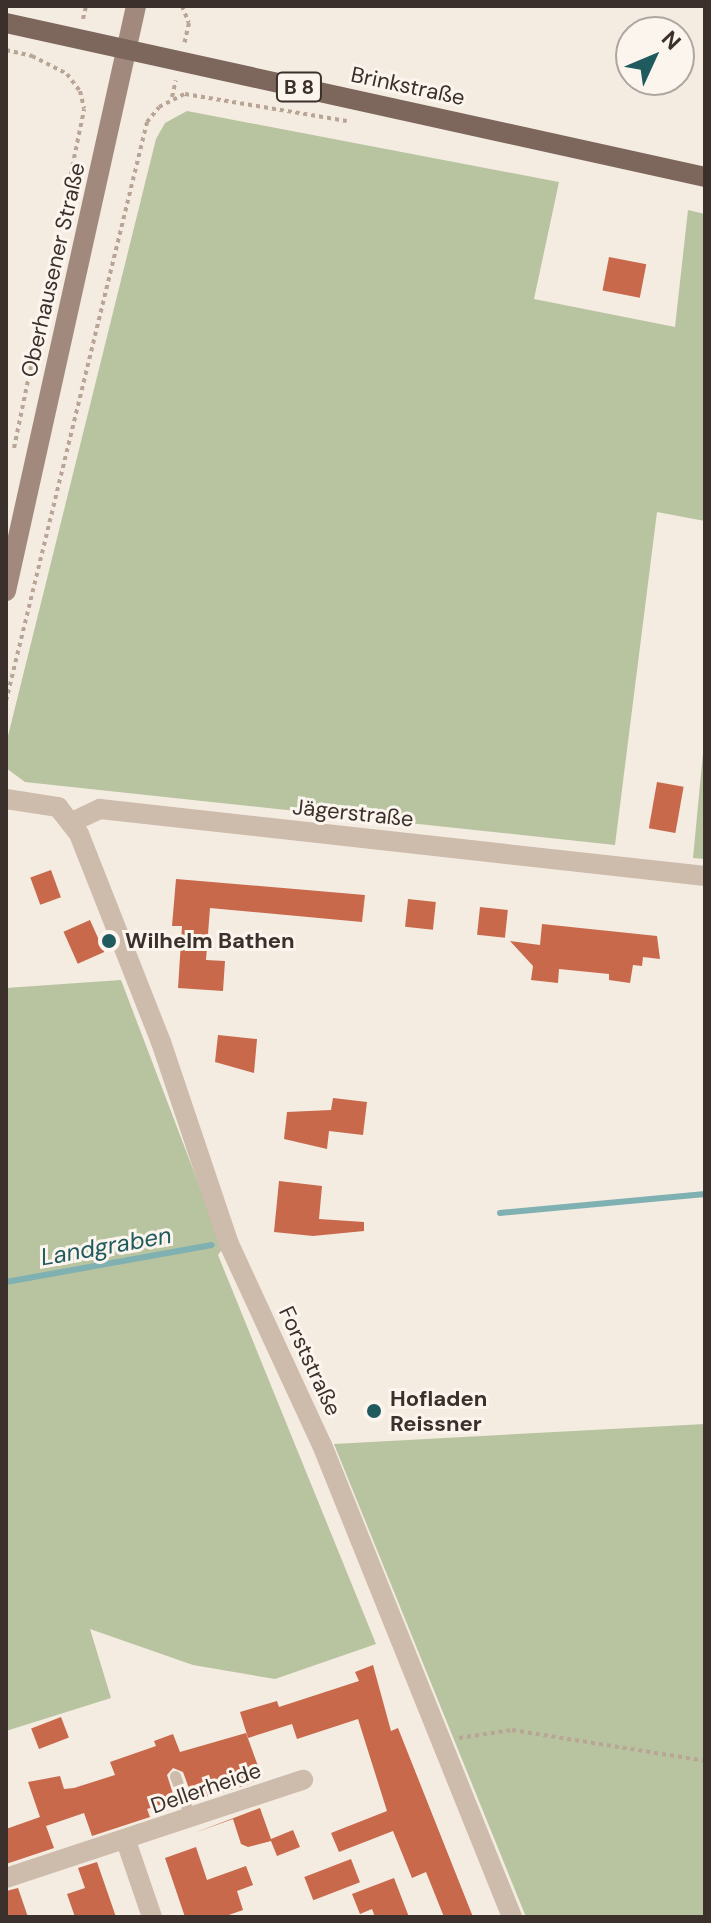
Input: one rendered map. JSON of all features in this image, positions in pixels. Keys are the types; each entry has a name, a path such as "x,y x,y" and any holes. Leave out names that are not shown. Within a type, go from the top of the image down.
{"main road":[{"name":"Oberhausener Straße","path":"6,591 136,6"},
{"name":"Brinkstraße","path":"6,23 705,177"}],"street":[{"path":"6,799 49,803 72,822"},
{"name":"Jägerstraße","path":"72,822 100,809 705,876"},
{"name":"Forststraße","path":"72,822 161,1042 229,1244 322,1445 512,1917"},
{"name":"Dellerheide","path":"6,1878 126,1841 303,1780"},
{"path":"126,1841 152,1917"}],"lane":[{"path":"175,1776 191,1819"}],"path":[{"path":"6,50 32,56 67,74 80,91 84,109 12,461"},
{"path":"6,701 147,122 159,107 185,94 350,122"},
{"path":"84,109 147,122"},
{"path":"441,1741 512,1730 705,1761"}],"green space":[{"path":"187,111 559,182 534,299 675,327 688,210 705,214 705,521 657,512 615,845 25,782 6,768 6,744 156,139 165,123"},
{"path":"705,732 705,859 693,858"},
{"path":"121,980 223,1248 218,1255 376,1644 275,1679 193,1665 90,1629 111,1698 6,1731 6,988"},
{"path":"705,1424 705,1917 526,1917 334,1444"}],"building":[{"path":"609,257 646,264 640,298 603,290"},
{"path":"657,782 684,787 675,833 649,828"},
{"path":"51,870 61,897 40,905 30,878"},
{"path":"176,879 365,895 362,922 210,908 206,960 225,961 223,991 178,988 182,926 172,926"},
{"path":"408,899 436,902 433,930 405,927"},
{"path":"480,907 508,910 505,938 477,935"},
{"path":"90,920 104,952 78,964 64,932"},
{"path":"542,924 657,936 660,959 643,957 642,966 633,965 630,983 609,980 609,974 559,969 558,983 531,980 533,966 510,941 540,945"},
{"path":"218,1035 257,1039 254,1073 215,1062"},
{"path":"333,1098 367,1102 363,1135 329,1131 327,1149 284,1139 287,1112 331,1110"},
{"path":"279,1181 322,1186 319,1219 364,1222 364,1231 313,1236 274,1232"},
{"path":"373,1665 391,1731 398,1728 473,1917 444,1917 426,1872 412,1878 393,1831 339,1852 331,1833 387,1811 358,1719 297,1739 292,1724 248,1738 240,1712 277,1701 279,1707 359,1681 355,1672"},
{"path":"61,1717 69,1738 39,1749 31,1728"},
{"path":"246,1733 262,1777 252,1783 194,1802 183,1772 173,1768 167,1775 175,1800 147,1809 150,1817 92,1836 84,1813 46,1826 54,1848 6,1864 6,1829 40,1817 28,1782 60,1776 64,1789 74,1788 115,1775 110,1762 156,1746 154,1741 173,1734 180,1752"},
{"path":"260,1808 271,1839 293,1830 300,1847 277,1856 271,1841 248,1847 241,1844 233,1819 194,1833"},
{"path":"196,1847 207,1880 246,1866 253,1885 237,1891 243,1910 223,1917 185,1917 165,1858"},
{"path":"351,1859 360,1882 313,1900 304,1877"},
{"path":"97,1862 116,1917 75,1917 67,1894 85,1888 78,1868"},
{"path":"394,1878 409,1917 375,1917 372,1909 360,1914 352,1894"},
{"path":"18,1888 28,1917 6,1917 6,1891"}],"waterway":[{"name":"Landgraben","path":"500,1213 705,1194"},
{"name":"Landgraben","path":"6,1282 212,1245"}],"place":[{"name":"Wilhelm Bathen","path":"109,941"},
{"name":"Hofladen Reissner","path":"374,1411"}]}
